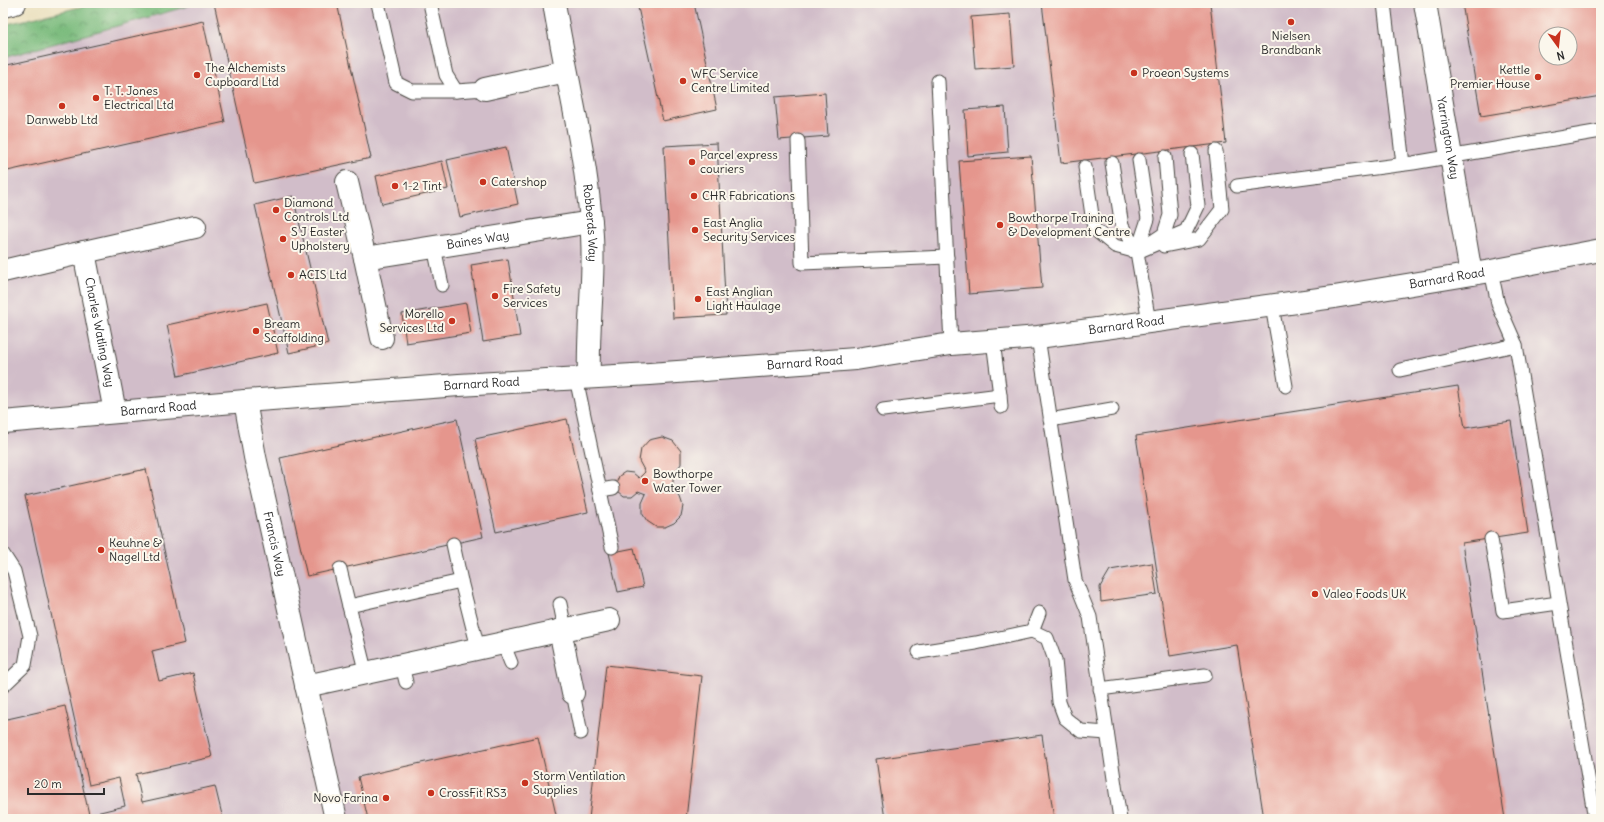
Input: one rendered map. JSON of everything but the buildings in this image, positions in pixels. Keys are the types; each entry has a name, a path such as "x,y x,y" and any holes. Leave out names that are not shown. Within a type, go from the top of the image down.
{"street":[{"path":"3,6 15,3"},
{"name":"Robberds Way","path":"554,3 566,71 580,133 591,222 592,256 582,378"},
{"name":"Yarrington Way","path":"1425,3 1452,157 1481,272"},
{"path":"485,89 566,71"},
{"path":"347,182 382,338"},
{"name":"Baines Way","path":"365,258 591,222"},
{"path":"3,271 195,227"},
{"name":"Barnard Road","path":"3,422 245,401 851,360 951,344 1038,337 1334,297 1601,250"},
{"name":"Charles Watling Way","path":"84,252 115,412"},
{"name":"Francis Way","path":"245,401 255,458 336,819"},
{"path":"306,686 366,674 404,674 478,648 503,644 612,619"},
{"path":"563,630 573,693"}],"lane":[{"path":"378,3 396,83 412,91 456,91 485,89"},
{"path":"430,3 446,75 456,91"},
{"path":"1384,3 1403,164"},
{"path":"938,81 951,344"},
{"path":"1237,186 1452,157 1601,131"},
{"path":"798,141 802,263 947,257"},
{"path":"1085,167 1094,229 1115,246 1137,252 1199,239 1222,209 1216,152"},
{"path":"1137,252 1186,230 1198,206 1192,154"},
{"path":"1137,252 1164,234 1170,215 1165,157"},
{"path":"1137,252 1148,219 1139,160"},
{"path":"1112,163 1122,226 1137,252 1149,322"},
{"path":"434,246 442,285"},
{"path":"1481,272 1498,304 1516,345 1594,819"},
{"path":"1272,306 1286,386"},
{"path":"1038,337 1075,580 1090,617 1120,819"},
{"path":"883,410 1000,401 993,341"},
{"path":"1400,370 1516,345"},
{"path":"582,378 600,490 612,547"},
{"path":"1050,420 1112,409"},
{"path":"600,490 613,488"},
{"path":"1491,539 1503,612 1558,603"},
{"path":"452,544 478,648"},
{"path":"3,554 14,571 30,636 25,665 3,686"},
{"path":"340,569 366,674"},
{"path":"349,606 461,581"},
{"path":"560,604 563,630"},
{"path":"1032,631 1039,613"},
{"path":"919,652 976,643 1032,631 1047,638 1055,660 1059,702 1065,718 1081,731 1107,733"},
{"path":"503,644 512,663"},
{"path":"1100,689 1205,675"},
{"path":"573,693 581,733"}],"shaded area":[{"path":"194,3 1601,3 1601,819 3,819 3,58 185,7"}],"green space":[{"path":"98,3 194,3 185,7 3,58 3,25"}],"place":[{"name":"Nielsen Brandbank","path":"1291,22"},
{"name":"Proeon Systems","path":"1134,73"},
{"name":"The Alchemists Cupboard Ltd","path":"197,75"},
{"name":"Kettle Premier House","path":"1538,77"},
{"name":"WFC Service Centre Limited","path":"683,81"},
{"name":"T. T. Jones Electrical Ltd","path":"96,98"},
{"name":"Danwebb Ltd","path":"62,106"},
{"name":"Parcel express couriers","path":"692,162"},
{"name":"Catershop","path":"483,182"},
{"name":"1-2 Tint","path":"395,186"},
{"name":"CHR Fabrications","path":"694,196"},
{"name":"Diamond Controls Ltd","path":"276,210"},
{"name":"Bowthorpe Training & Development Centre","path":"1000,225"},
{"name":"East Anglia Security Services","path":"695,230"},
{"name":"S J Easter Upholstery","path":"283,239"},
{"name":"ACIS Ltd","path":"291,275"},
{"name":"Fire Safety Services","path":"495,296"},
{"name":"East Anglian Light Haulage","path":"698,299"},
{"name":"Morello Services Ltd","path":"452,321"},
{"name":"Bream Scaffolding","path":"256,331"},
{"name":"Bowthorpe Water Tower","path":"645,481"},
{"name":"Keuhne & Nagel Ltd","path":"101,550"},
{"name":"Valeo Foods UK","path":"1315,594"},
{"name":"Storm Ventilation Supplies","path":"525,783"},
{"name":"CrossFit RS3","path":"431,793"},
{"name":"Novo Farina","path":"386,798"}]}
